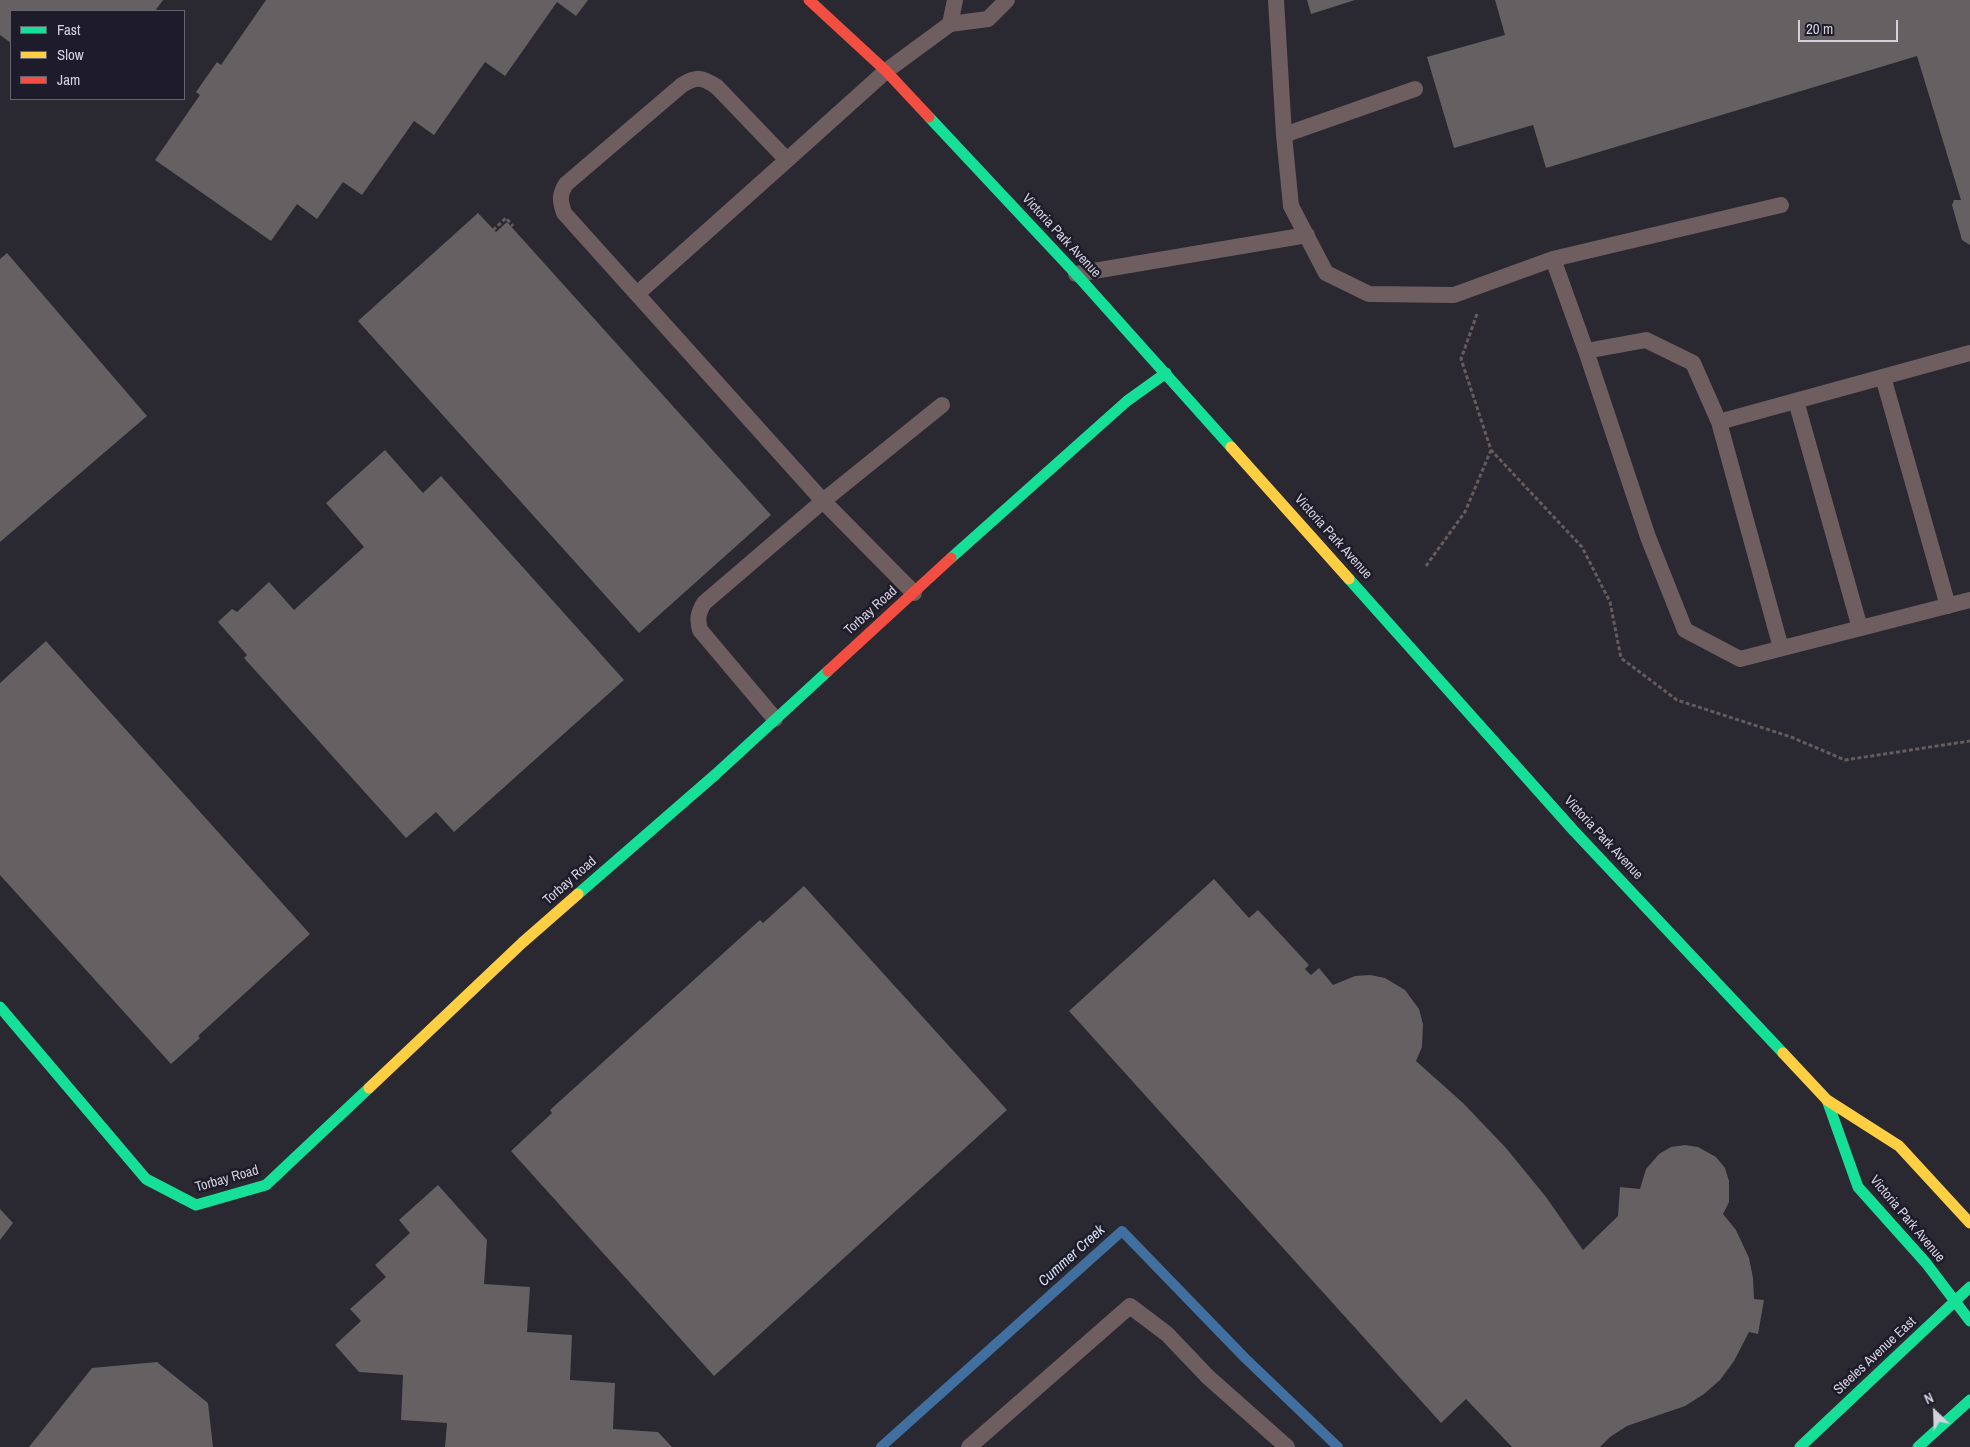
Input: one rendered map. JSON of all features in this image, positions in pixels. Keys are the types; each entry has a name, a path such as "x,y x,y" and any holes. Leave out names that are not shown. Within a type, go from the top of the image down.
{"street":[{"name":"Victoria Park Avenue","path":"809,0 886,71 1076,274 1574,831 1827,1100 1898,1146 1970,1223"},
{"name":"Torbay Road","path":"0,1007 146,1178 196,1205 266,1185 522,943 716,774 1127,401 1166,373"},
{"name":"Victoria Park Avenue","path":"1827,1100 1858,1187 1926,1263 1970,1321"},
{"name":"Steeles Avenue East","path":"1800,1447 1970,1287"},
{"path":"1918,1447 1970,1400"}],"lane":[{"path":"950,24 955,0"},
{"path":"637,294 886,71 950,24 988,19 1008,0"},
{"path":"1276,0 1284,135 1291,206 1326,273 1369,294 1454,295 1553,259 1781,205"},
{"path":"787,160 717,86 705,80 693,78 682,85 566,184 560,193 560,202 564,213 824,501 914,593"},
{"path":"1284,135 1415,89"},
{"path":"1076,274 1307,235"},
{"path":"1553,259 1648,537 1684,630 1740,659 1970,600"},
{"path":"1586,351 1646,340 1693,363 1719,422 1781,648"},
{"path":"1719,422 1970,355"},
{"path":"1883,377 1948,606"},
{"path":"1796,401 1860,628"},
{"path":"775,719 700,630 697,621 699,611 704,603 824,501 942,405"},
{"path":"969,1447 1130,1306 1167,1334 1208,1377 1287,1447"}],"path":[{"path":"493,230 506,218 513,226"},
{"path":"1426,566 1465,512 1491,450"}],"building":[{"path":"0,0 163,0 156,10 10,10 10,42 0,35"},
{"path":"266,0 588,0 576,16 557,2 505,76 485,62 434,135 414,121 362,195 343,182 317,219 297,204 271,241 155,160 200,95 196,92 217,62 221,65"},
{"path":"1307,0 1355,0 1311,14"},
{"path":"1495,0 1970,0 1970,245 1962,240 1952,205 1954,200 1961,200 1917,56 1546,168 1533,125 1454,148 1427,57 1505,35"},
{"path":"478,213 496,232 507,222 771,515 639,633 358,321"},
{"path":"7,253 147,416 0,542 0,259"},
{"path":"385,450 423,493 441,476 624,680 454,832 436,812 406,838 244,658 247,655 218,622 232,609 237,612 269,582 294,610 364,547 326,503"},
{"path":"46,641 310,934 198,1036 200,1038 171,1064 0,875 0,683"},
{"path":"1214,879 1249,918 1258,910 1309,965 1305,969 1311,975 1319,968 1333,985 1355,976 1370,975 1385,978 1405,990 1419,1009 1423,1024 1422,1047 1416,1061 1463,1103 1506,1148 1546,1197 1583,1250 1618,1216 1620,1187 1640,1189 1646,1169 1659,1154 1671,1147 1685,1145 1698,1147 1716,1157 1725,1168 1729,1181 1729,1202 1723,1214 1736,1230 1749,1258 1753,1278 1754,1299 1764,1300 1758,1334 1749,1332 1734,1361 1720,1380 1704,1394 1685,1406 1627,1426 1610,1437 1600,1447 1512,1447 1466,1399 1441,1423 1069,1011"},
{"path":"804,886 1007,1110 714,1376 511,1151 552,1113 550,1110 760,920 763,923"},
{"path":"438,1185 487,1240 484,1284 530,1287 527,1332 572,1335 570,1380 615,1383 613,1429 658,1432 672,1447 445,1447 447,1423 401,1420 403,1375 359,1372 335,1345 361,1321 350,1309 386,1277 375,1265 410,1233 399,1220"},
{"path":"0,1209 13,1223 0,1240"},
{"path":"157,1362 208,1403 213,1447 29,1447 92,1368"}],"waterway":[{"name":"Cummer Creek","path":"881,1447 1122,1231 1245,1358 1338,1447"}],"traffic: fast":[{"path":"929,117 1076,274 1231,447"},
{"path":"951,558 1127,401 1166,373"},
{"path":"1349,579 1574,831 1783,1053"},
{"path":"578,894 716,774 828,671"},
{"path":"0,1007 146,1179 196,1205 266,1185 369,1088"},
{"path":"1827,1100 1858,1187 1926,1263 1970,1321"},
{"path":"1800,1447 1970,1287"},
{"path":"1918,1447 1970,1400"}],"traffic: slow":[{"path":"1231,447 1349,579"},
{"path":"369,1088 522,943 578,894"},
{"path":"1783,1053 1827,1100 1899,1146 1970,1223"}],"traffic: jam":[{"path":"809,0 886,71 929,117"},
{"path":"828,671 951,558"}]}
